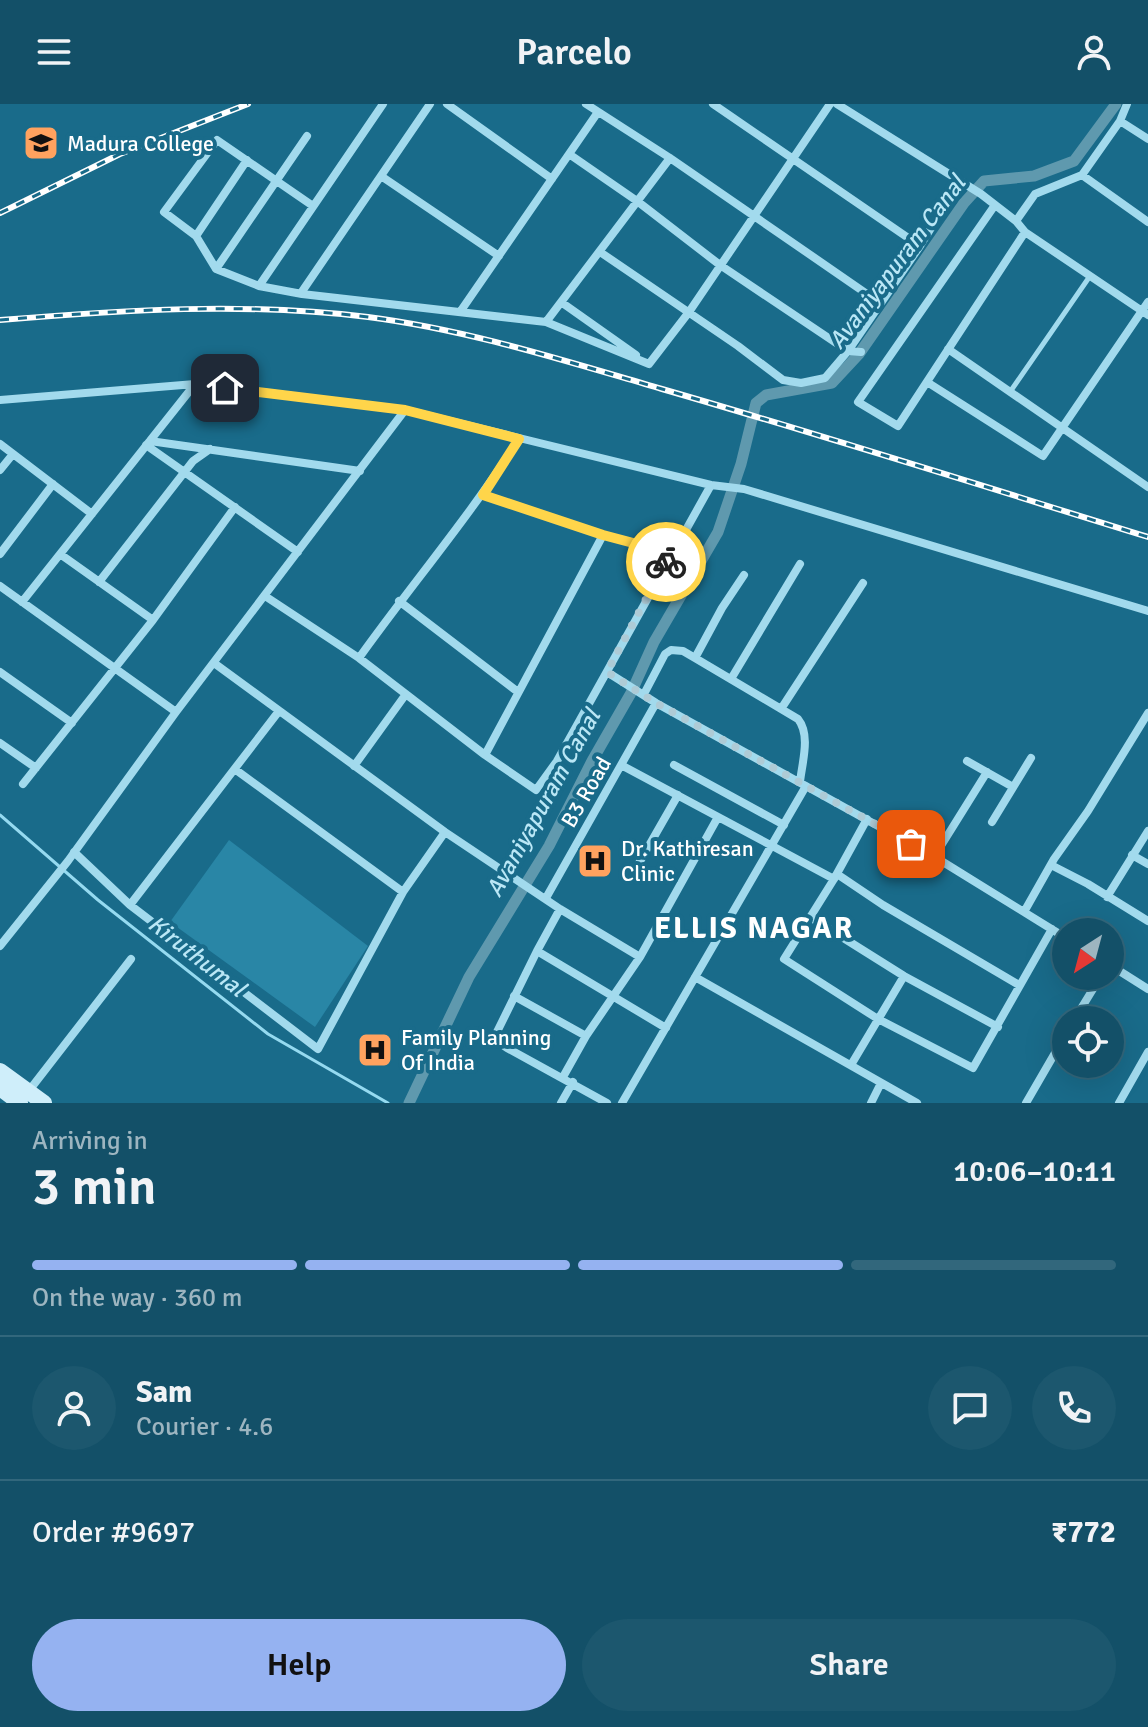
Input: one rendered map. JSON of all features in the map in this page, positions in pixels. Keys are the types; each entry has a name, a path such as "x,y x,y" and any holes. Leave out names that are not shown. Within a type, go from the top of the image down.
{"main road":[{"path":"0,1071 24,1097"},
{"path":"0,1088 44,1103"}],"street":[{"path":"259,286 383,104"},
{"path":"301,293 430,104"},
{"path":"447,104 552,179"},
{"path":"586,104 880,303"},
{"path":"713,104 920,246"},
{"path":"649,364 689,312 830,104"},
{"path":"837,104 981,194 1016,221 1025,232 1145,313"},
{"path":"1016,221 1035,194 1082,175 1120,121 1127,104"},
{"path":"460,312 598,112"},
{"path":"1120,121 1148,139"},
{"path":"216,269 307,136"},
{"path":"313,206 217,140 164,212 196,236 216,269 259,286 302,294 546,322 649,364"},
{"path":"569,154 637,201 720,265 848,351 861,352"},
{"path":"546,322 670,158"},
{"path":"196,236 247,160"},
{"path":"1082,175 1148,222"},
{"path":"381,176 499,256"},
{"path":"600,252 783,380 801,383 825,378 848,351 960,181"},
{"path":"995,205 858,402 898,426 1025,232"},
{"path":"561,302 649,364"},
{"path":"927,382 1043,456 1145,313 1148,302"},
{"path":"948,349 1061,430 1148,487"},
{"path":"0,400 195,384 405,410 711,485 744,489 1148,611"},
{"path":"22,602 195,384"},
{"path":"0,946 68,861 176,712 405,410"},
{"path":"359,658 399,601 483,495 519,439"},
{"path":"148,443 360,471"},
{"path":"148,443 298,552"},
{"path":"0,444 92,514"},
{"path":"99,582 193,461 210,449"},
{"path":"0,470 13,454"},
{"path":"0,554 53,484"},
{"path":"265,596 359,658 527,786 539,789 711,485"},
{"path":"483,495 603,535 671,553"},
{"path":"23,784 153,620 235,507"},
{"path":"485,755 603,535"},
{"path":"60,554 153,620"},
{"path":"731,679 800,564"},
{"path":"695,658 744,575"},
{"path":"781,709 863,583"},
{"path":"0,586 176,712"},
{"path":"399,601 518,692"},
{"path":"624,1101 784,825 803,784 803,725 683,651 671,650 665,654 642,693"},
{"path":"214,663 445,832 560,909 640,957"},
{"path":"0,672 72,723"},
{"path":"607,672 656,703 867,819 934,857 1052,929 973,1068 878,1019 784,959 836,877 867,819"},
{"path":"354,766 406,694"},
{"name":"B3 Road","path":"546,898 656,703"},
{"path":"130,905 279,711"},
{"path":"1024,912 1148,713"},
{"path":"0,743 36,768"},
{"path":"992,822 1031,758"},
{"path":"967,761 1013,787"},
{"path":"621,765 836,877 1019,985"},
{"path":"674,765 784,825"},
{"path":"236,770 403,892"},
{"path":"934,857 987,772"},
{"path":"635,870 678,795"},
{"path":"563,1077 586,1036 640,957 718,817"},
{"path":"1107,897 1148,831"},
{"path":"74,852 130,905 318,1049 403,892 445,832"},
{"path":"1132,855 1148,864"},
{"path":"1051,865 1148,921"},
{"path":"817,907 821,925"},
{"path":"560,909 497,1030 497,1041 607,1103"},
{"path":"810,917 904,976 998,1027"},
{"path":"537,951 666,1028"},
{"path":"24,1097 131,959"},
{"path":"1124,974 1148,989"},
{"path":"851,1065 904,976"},
{"path":"695,977 917,1103"},
{"path":"514,996 586,1036"},
{"path":"1119,1103 1148,1052"},
{"path":"1026,1103 1052,1058"},
{"path":"561,1103 573,1082"},
{"path":"871,1103 881,1083"}],"lane":[{"path":"1010,393 1090,276"}],"shaded area":[{"path":"229,840 368,946 315,1027 170,922"}],"waterway":[{"name":"Avaniyapuram Canal","path":"409,1103 469,977 549,846 631,693 654,642 718,532 741,464 756,403 766,395 832,383 859,354 964,203 984,181 1034,176 1074,161 1116,104"},
{"name":"Kiruthumal","path":"0,815 98,900 268,1034 388,1103"}],"railway":[{"path":"0,213 120,154 248,104"},
{"path":"0,320 230,309 322,312 406,323 480,338 589,368 1148,537"}],"way so far":[{"path":"666,562 607,672 656,703 911,844"}],"place":[{"name":"Madura College","path":"41,143"},
{"name":"Dr. Kathiresan Clinic","path":"595,861"},
{"name":"Family Planning Of India","path":"375,1050"}],"district":[{"name":"ELLIS NAGAR","path":"754,928"}],"route":[{"path":"225,388 405,410 519,439 483,495 603,535 671,553 666,562"}]}
